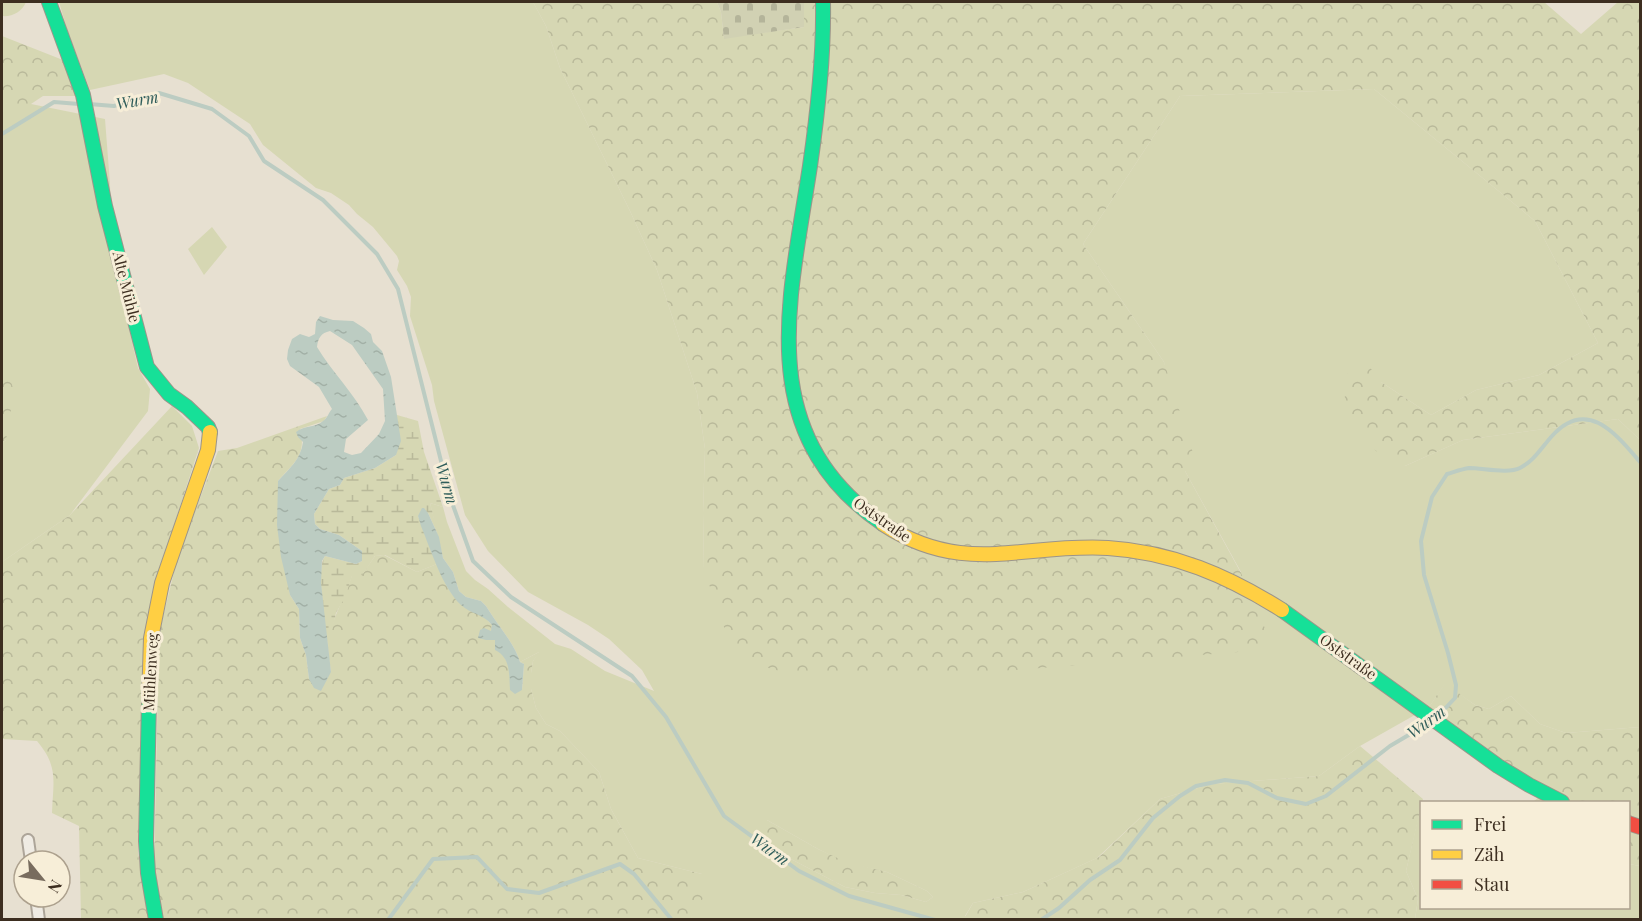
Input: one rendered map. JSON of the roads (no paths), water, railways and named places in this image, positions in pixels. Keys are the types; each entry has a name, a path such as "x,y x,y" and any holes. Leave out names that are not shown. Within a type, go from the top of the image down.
{"street":[{"name":"Alte Mühle","path":"50,2 84,95 105,206 147,367 169,394 187,407 208,427 210,433"},
{"name":"Oststraße","path":"823,2 820,79 792,296 788,365 793,395 808,439 835,482 872,516 913,543 950,553 982,556 1049,549 1113,547 1190,562 1218,574 1272,603 1413,706 1537,792 1560,801"},
{"name":"Mühlenweg","path":"156,920 148,873 146,841 151,638 162,583 208,450 210,433"},
{"path":"28,840 29,849"}],"water":[{"path":"320,316 333,320 353,321 371,334 373,342 382,351 391,377 401,441 396,455 375,468 344,478 340,485 329,489 314,514 315,524 320,529 339,535 362,551 362,561 356,564 325,556 322,561 321,583 331,672 321,691 314,688 309,679 306,655 300,638 299,609 290,595 281,557 277,525 278,481 294,463 302,448 303,442 296,432 320,423 326,419 332,409 319,387 290,366 287,359 292,339 300,334 309,337 315,334 316,322","holes":["330,331 352,345 383,389 385,421 379,434 361,453 352,455 344,452 346,439 368,420 317,347 320,336"]},
{"path":"422,508 428,513 439,537 443,558 453,572 459,591 466,597 481,601 486,606 510,641 520,662 524,664 522,690 515,694 510,690 507,662 495,650 495,640 478,638 480,630 484,628 491,631 492,625 485,618 461,605 443,578 418,516"}],"waterway":[{"name":"Wurm","path":"89,104 114,106 159,93 212,109 249,136 264,161 323,200 377,254 398,289 450,497 473,561 511,597 632,676 666,717 724,816 799,871 849,896 935,920"},
{"name":"Wurm","path":"2,134 54,102 79,104"},
{"name":"Wurm","path":"1438,716 1455,698 1456,685 1424,575 1421,541 1432,497 1447,474 1469,468 1502,471 1520,468 1534,458 1552,436 1565,425 1577,420 1589,420 1611,431 1640,462"},
{"name":"Wurm","path":"1041,920 1059,908 1090,880 1120,860 1153,818 1196,786 1225,780 1248,783 1277,798 1306,804 1326,796 1390,746 1429,723"},
{"path":"388,920 433,859 477,857 507,889 539,893 620,864 634,874 672,920"}]}
